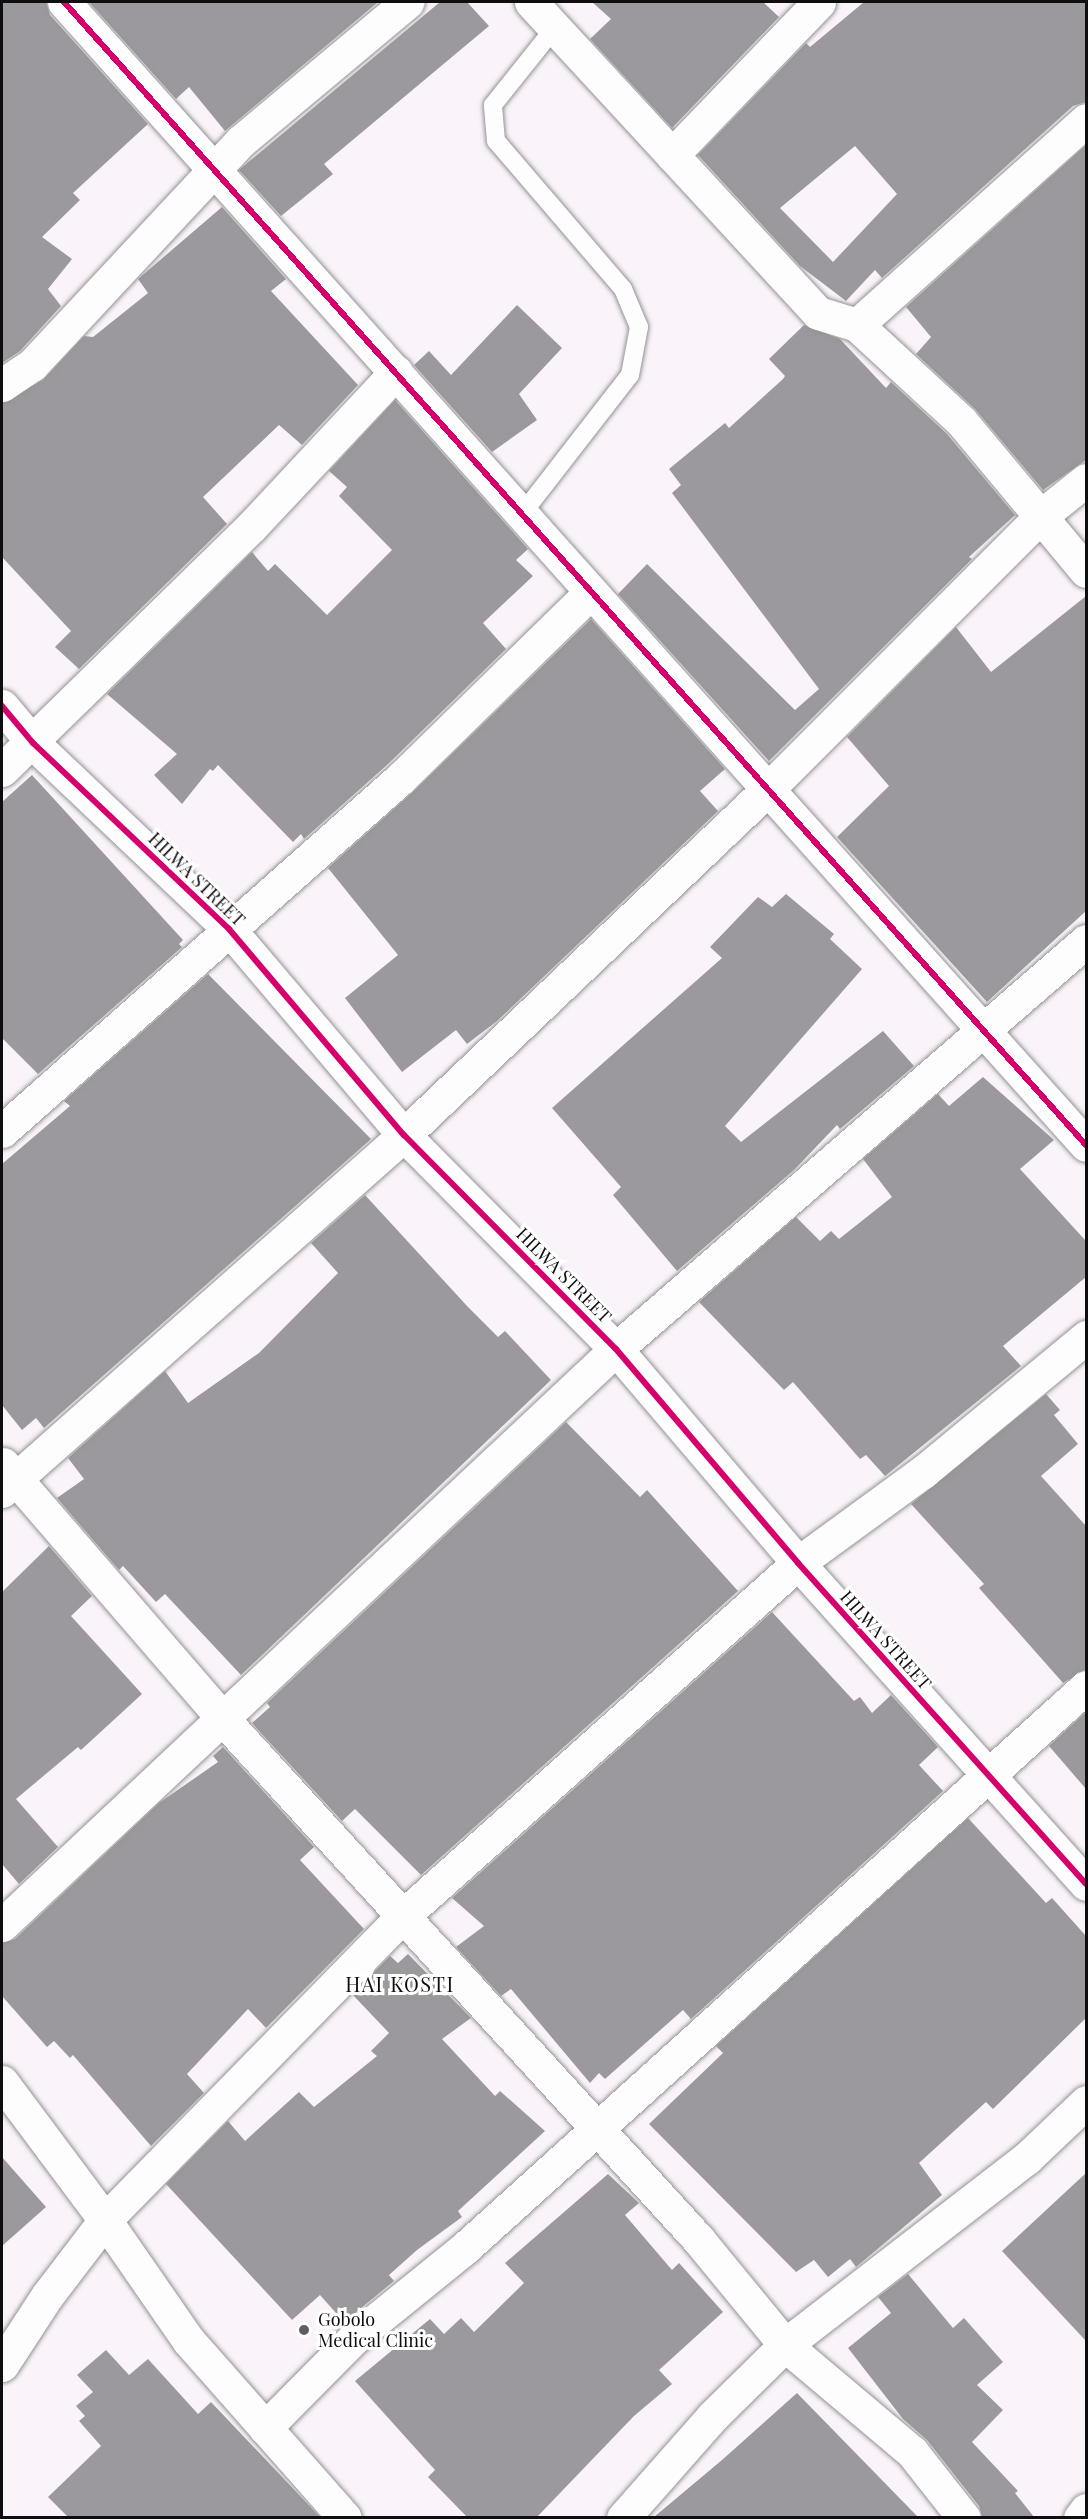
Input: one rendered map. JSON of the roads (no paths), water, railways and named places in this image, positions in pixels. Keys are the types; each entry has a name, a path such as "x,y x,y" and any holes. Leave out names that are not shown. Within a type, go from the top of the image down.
{"street":[{"path":"64,2 1086,1145"},
{"path":"2,384 32,365 216,171 241,141 407,2"},
{"path":"531,2 556,26 818,313 857,325 961,421 1042,515 1086,571"},
{"path":"672,155 819,2"},
{"path":"857,325 1086,120"},
{"path":"2,770 252,526 396,372"},
{"path":"964,2517 912,2452 785,2345 698,2239 222,1718 7,1477 404,1135 768,789 1042,515 1086,480"},
{"path":"2,1131 401,777 591,592"},
{"name":"HILWA STREET","path":"2,706 33,742 229,929 404,1135 616,1349 798,1563 1086,1884"},
{"path":"2,1925 616,1349 1086,941"},
{"path":"2,2365 47,2296 105,2220 404,1915 798,1563 923,1472 1086,1337"},
{"path":"265,2428 356,2337 466,2247 596,2126 1086,1687"},
{"path":"2,2082 105,2220 188,2340 345,2517"},
{"path":"623,2517 712,2417 785,2345 1027,2158 1086,2102"},
{"path":"1080,2517 1086,2510"}],"lane":[{"path":"522,514 630,375 639,327 623,289 496,141 494,105 556,26"}],"place":[{"name":"Gobolo Medical Clinic","path":"304,2330"}],"district":[{"name":"HAI KOSTI","path":"400,1983"}]}
